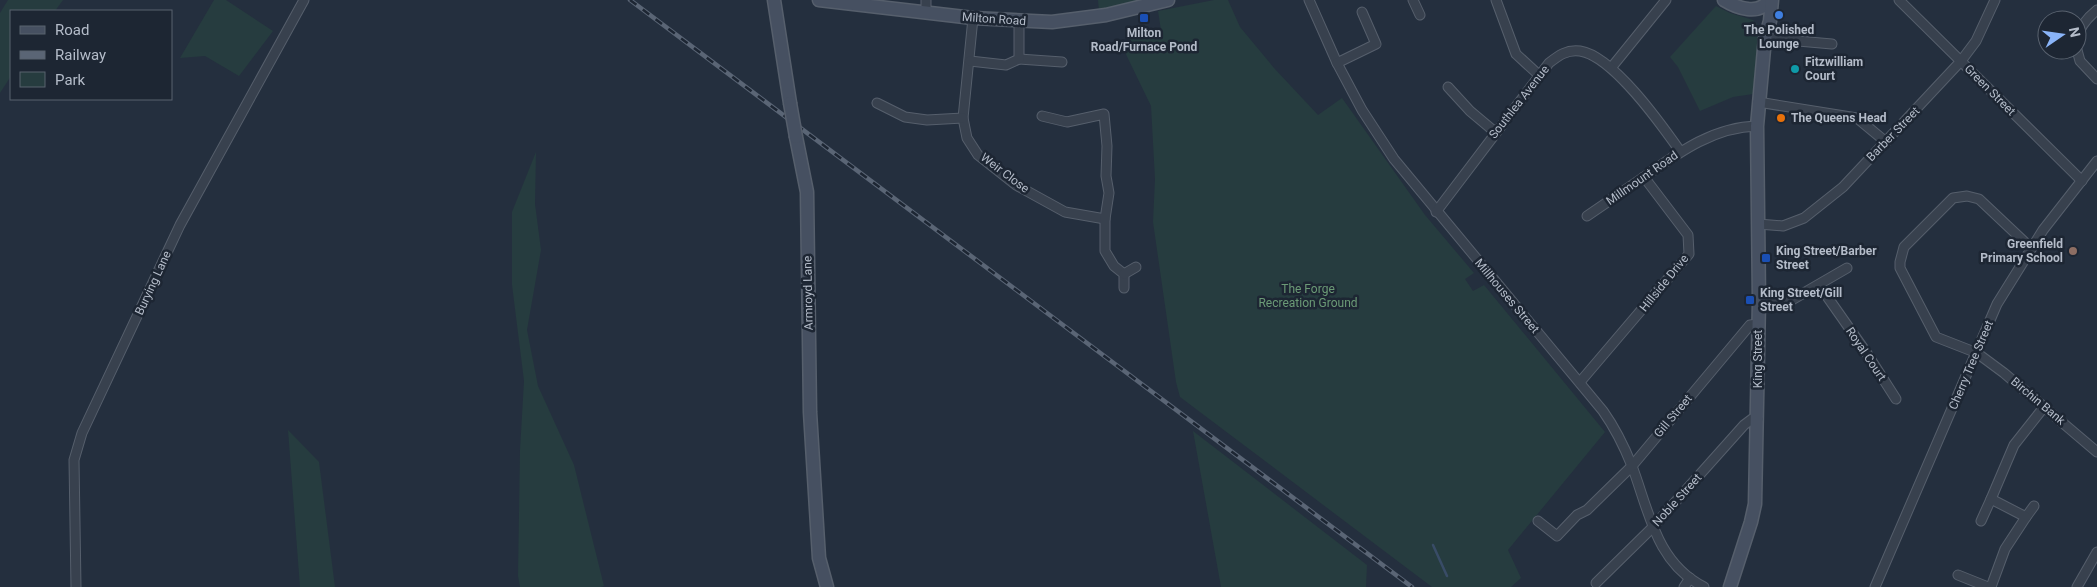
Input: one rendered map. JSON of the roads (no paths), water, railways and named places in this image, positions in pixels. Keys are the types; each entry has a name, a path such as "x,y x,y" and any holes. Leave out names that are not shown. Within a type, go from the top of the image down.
{"street":[{"name":"Burying Lane","path":"76,587 74,460 82,433 180,225 304,0"},
{"name":"Armroyd Lane","path":"774,0 806,192 810,412 819,558 826,587"},
{"name":"Milton Road","path":"819,0 973,18 1019,21 1074,21 1168,0"},
{"path":"926,0 926,13"},
{"name":"Millhouses Street","path":"1309,0 1337,63 1362,110 1394,159 1436,212 1580,382 1616,429 1632,466 1652,528 1666,553 1690,578 1704,587"},
{"path":"1413,0 1420,16"},
{"path":"1496,0 1516,54 1540,76"},
{"path":"1611,68 1666,0"},
{"path":"1724,0 1739,7 1750,9 1764,6 1770,0"},
{"name":"King Street","path":"1730,587 1752,522 1755,504 1759,301 1757,126 1765,38 1770,21 1770,0"},
{"name":"Green Street","path":"1899,0 2082,181"},
{"name":"Barber Street","path":"1758,224 1783,226 1804,218 1843,186 1961,61 1976,41 1995,0"},
{"name":"King Street","path":"1750,9 1761,20 1765,38"},
{"path":"2087,19 2097,10"},
{"path":"1337,63 1376,44 1362,12"},
{"name":"Weir Close","path":"973,18 963,118 967,138 978,155 1016,185 1065,212 1105,219"},
{"path":"1019,21 1019,59"},
{"path":"1765,38 1832,44"},
{"name":"Southlea Avenue","path":"1436,212 1549,63 1559,54 1570,51 1589,53 1611,68 1657,117 1680,151"},
{"path":"970,61 1006,65 1019,59 1062,62"},
{"path":"2080,60 2097,79"},
{"path":"1448,87 1470,112 1495,132"},
{"path":"1758,102 1857,118 1886,142"},
{"path":"878,103 905,117 927,120 963,118"},
{"path":"1042,116 1067,122 1104,114 1107,146 1106,176 1109,193 1105,219 1105,251 1114,266 1124,274"},
{"name":"Millmount Road","path":"1587,216 1680,151 1726,131 1757,126"},
{"name":"Cherry Tree Street","path":"1876,587 1997,304 2031,248 2097,161"},
{"name":"Hillside Drive","path":"1580,382 1690,254 1688,235 1644,177"},
{"name":"Birchin Bank","path":"2031,248 1979,199 1967,196 1953,198 1904,247 1900,268 1936,337 1976,354 2004,373 2097,452"},
{"path":"1124,274 1136,267"},
{"path":"1759,301 1790,301 1847,268"},
{"path":"1124,274 1124,288"},
{"name":"Royal Court","path":"1819,285 1896,399"},
{"name":"Gill Street","path":"1538,521 1557,536 1577,515 1588,510 1632,466 1748,328 1752,324 1758,324"},
{"path":"1981,521 2014,445 2044,407"},
{"name":"Noble Street","path":"1596,583 1652,528 1744,425 1752,419 1758,419"},
{"path":"1992,499 2026,517"},
{"path":"1958,575 1990,587 2005,549 2034,506"},
{"path":"2077,587 2094,566 2097,552"},
{"path":"1684,587 1690,578"}],"waterway":[{"path":"1433,545 1447,576"}],"railway":[{"path":"630,0 1412,587"}],"place":[{"name":"The Polished Lounge","path":"1779,15"},
{"name":"Milton Road/Furnace Pond","path":"1144,18"},
{"name":"Fitzwilliam Court","path":"1795,69"},
{"name":"The Queens Head","path":"1781,118"},
{"name":"Greenfield Primary School","path":"2073,251"},
{"name":"King Street/Barber Street","path":"1766,258"},
{"name":"King Street/Gill Street","path":"1750,300"}],"park label":[{"name":"The Forge Recreation Ground","path":"1308,296"}]}
